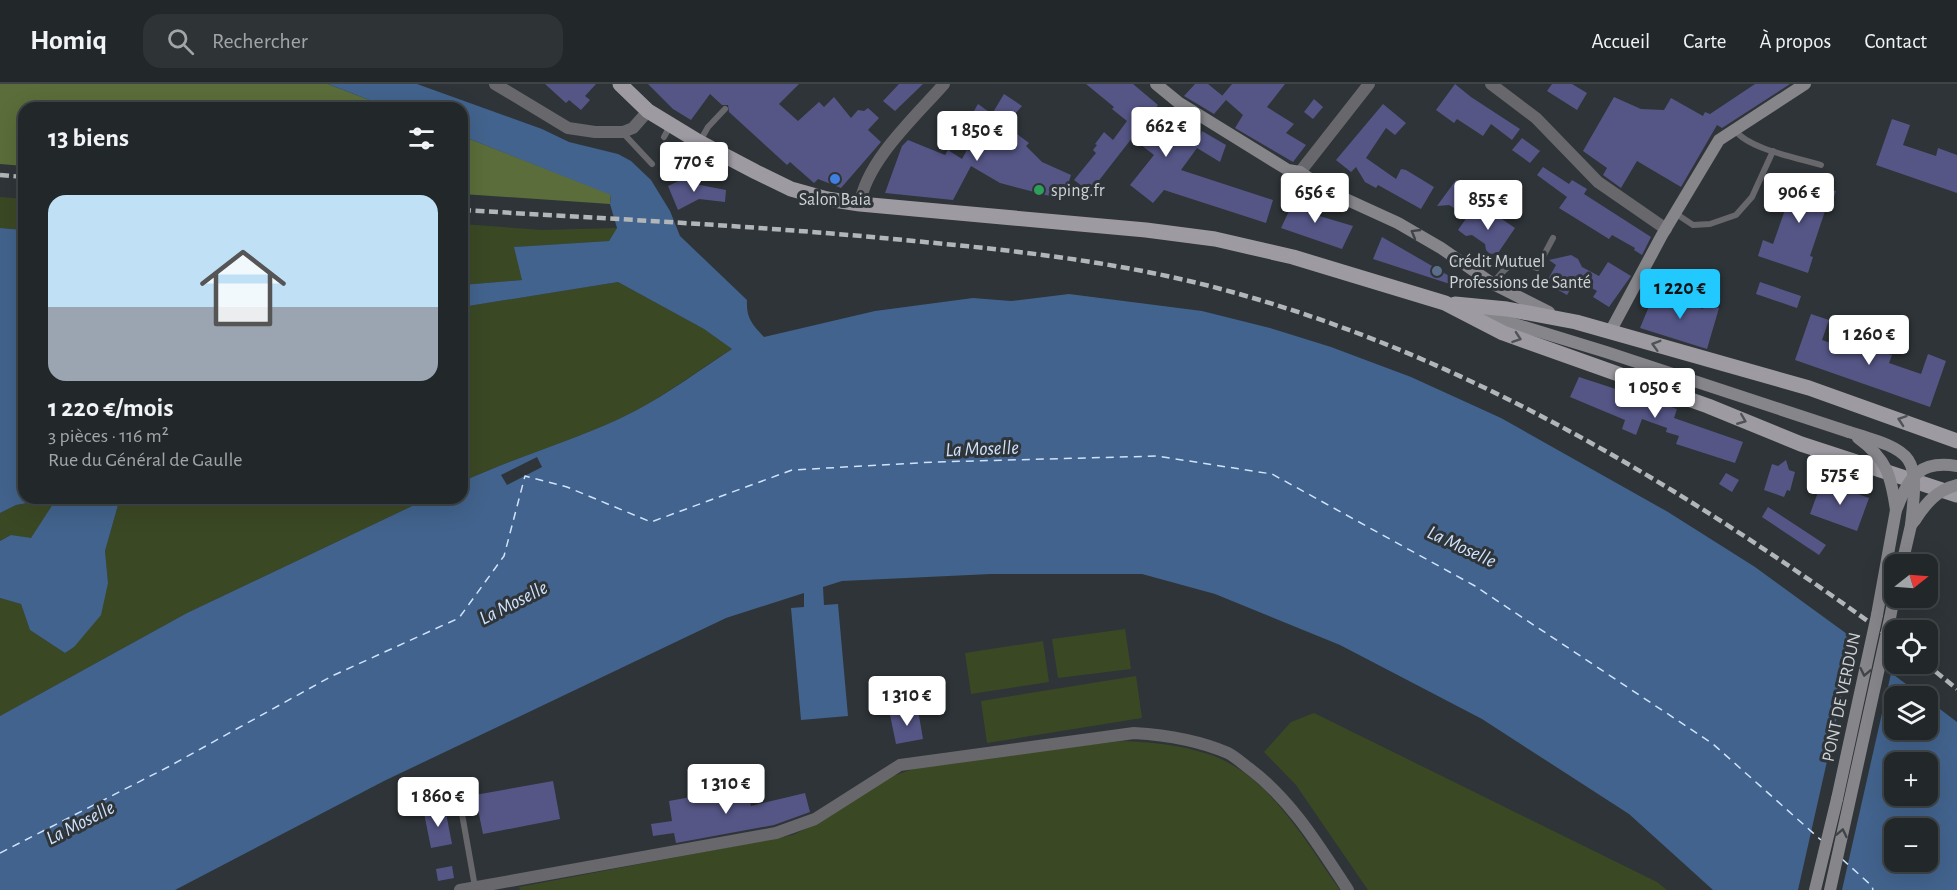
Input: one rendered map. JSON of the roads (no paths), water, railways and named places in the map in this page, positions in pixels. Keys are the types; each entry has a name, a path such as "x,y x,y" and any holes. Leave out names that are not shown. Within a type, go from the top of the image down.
{"main road":[{"path":"620,84 667,131 699,142 791,189 827,199 860,204 1146,230 1215,239 1293,257 1606,351 1899,449 1912,465 1915,474 1911,525 1904,554"},
{"path":"1156,84 1178,102 1288,170 1300,172 1328,191 1398,223 1441,248 1493,284 1532,305 1610,333 1809,388 1957,441"},
{"path":"1610,333 1675,213 1719,140 1805,84"},
{"path":"1445,303 1507,309 1576,322"},
{"path":"1445,303 1503,333 1708,406 1801,444 1957,495"},
{"name":"PONT DE VERDUN","path":"1849,432 1870,447 1883,462 1891,478 1896,510"},
{"path":"1915,474 1920,470 1937,465 1957,466"},
{"name":"PONT DE VERDUN","path":"1815,890 1877,615 1896,510 1906,487 1915,474"},
{"path":"1911,525 1933,497 1942,490 1957,485"},
{"name":"PONT DE VERDUN","path":"1830,890 1892,608"}],"street":[{"path":"495,84 568,128 596,132 623,132 633,128 648,111"},
{"path":"860,204 862,192 890,146 944,84"},
{"path":"1300,172 1369,84"},
{"path":"1491,84 1536,118 1598,182 1666,229"},
{"path":"460,890 777,833 815,819 900,765 1134,733 1164,735 1198,742 1230,754 1269,784 1302,821 1348,890"}],"lane":[{"path":"699,142 708,127 725,109"},
{"path":"1735,130 1740,138 1773,151 1821,165"},
{"path":"623,132 652,164"},
{"path":"1675,213 1693,225 1710,224 1736,215 1752,196 1773,151"},
{"path":"1493,284 1507,267 1516,263 1524,261 1537,268 1553,238"},
{"path":"431,801 459,797 475,887"}],"water":[{"path":"328,84 417,84 467,102 374,102"},
{"name":"La Moselle","path":"468,102 542,129 569,142 618,154 631,161 651,180 670,211 680,236 747,300 751,320 764,337 875,311 973,298 1011,301 1069,294 1202,311 1270,328 1331,347 1411,377 1501,418 1668,512 1755,567 1847,634 1884,667 1884,674 1893,674 1909,686 1884,686 1884,740 1938,740 1938,708 1957,722 1957,890 1713,890 1629,814 1482,719 1340,645 1215,594 1142,574 991,574 842,581 823,587 824,605 838,604 848,716 801,720 791,608 804,607 804,593 726,618 384,781 175,890 0,890 0,716 187,613 416,504 468,504 468,479 592,431 635,411 732,349 704,329 618,282 468,306 468,284 522,280 514,247 609,241 617,228 610,204 611,195 468,138"},
{"path":"0,228 18,230 18,504 22,504 0,513"},
{"path":"53,504 118,504 105,551 108,583 101,615 74,647 65,653 30,630 21,604 0,598 0,541 11,535 31,538"}],"railway":[{"path":"0,175 18,176"},
{"path":"468,210 801,231 994,249 1074,259 1153,273 1232,292 1322,320 1410,354 1495,393 1578,436 1660,483 1740,533 1884,633"},
{"path":"1938,674 1957,689"}],"place":[{"name":"Salon Baia","path":"835,179"},
{"name":"sping.fr","path":"1039,190"},
{"name":"Crédit Mutuel Professions de Santé","path":"1437,271"}]}
